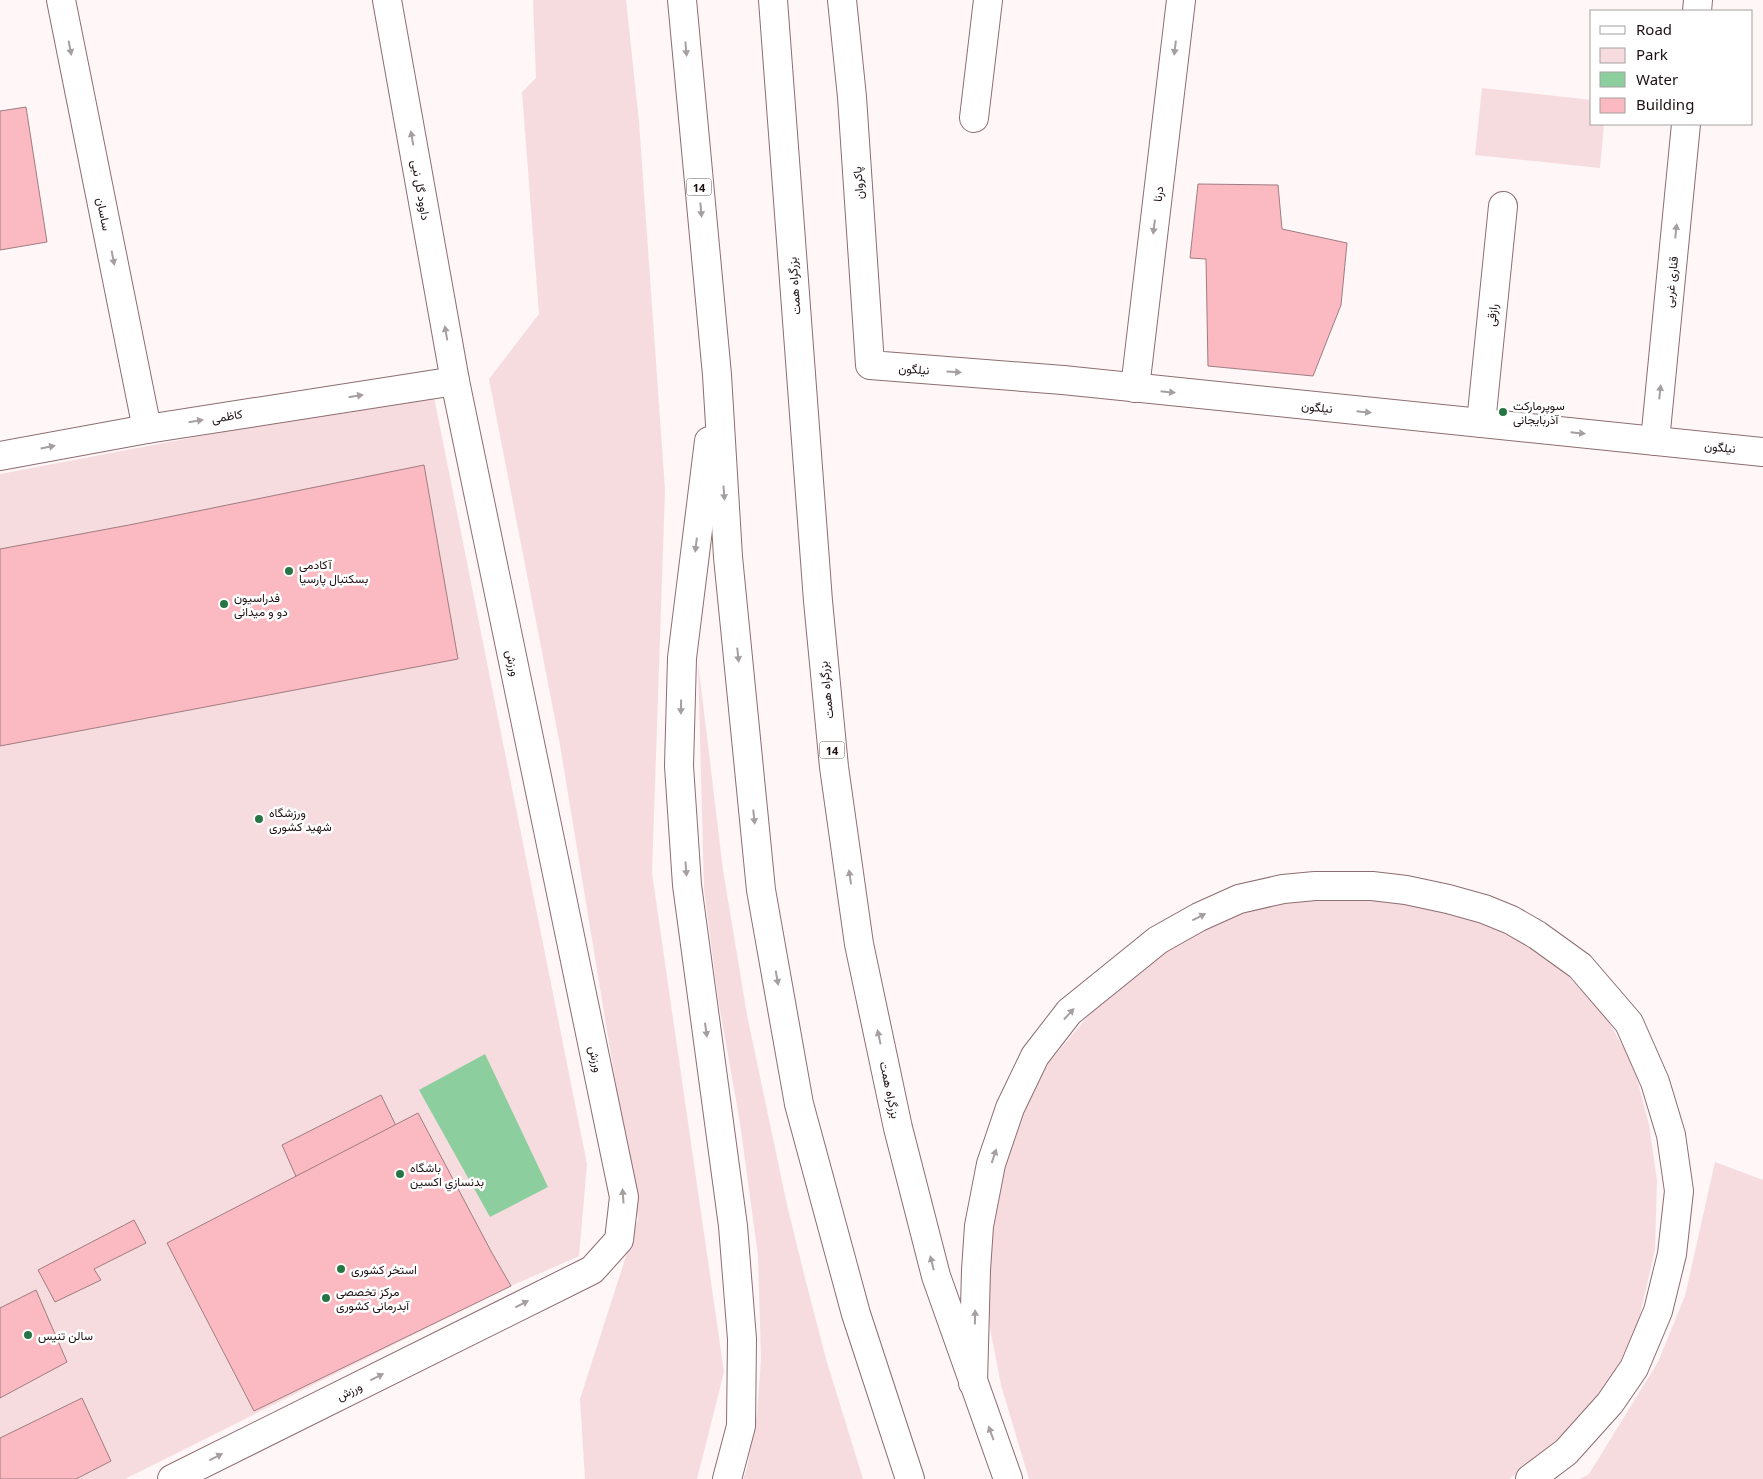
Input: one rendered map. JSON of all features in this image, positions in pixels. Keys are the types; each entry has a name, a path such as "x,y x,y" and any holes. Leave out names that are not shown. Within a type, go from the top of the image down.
{"main road":[{"name":"ساسان","path":"60,0 148,429"},
{"name":"داوود گل نبی","path":"387,0 455,381"},
{"name":"14","path":"682,0 717,375 728,557 761,890 799,1104 856,1314 910,1479"},
{"name":"بزرگراه همت","path":"772,0 818,611 834,767 859,944 898,1128 936,1276 1008,1479"},
{"name":"پاکروان","path":"842,0 852,97 870,366"},
{"path":"974,118 988,0"},
{"name":"درنا","path":"1135,388 1181,0"},
{"name":"قناری غربی","path":"1655,441 1686,125"},
{"name":"رازقی","path":"1481,423 1503,206"},
{"name":"نیلگون","path":"870,366 1063,380 1763,452"},
{"path":"717,375 682,658 679,766 686,885 733,1226 742,1339 741,1426 727,1479"},
{"name":"کاظمی","path":"0,456 148,429 455,381"},
{"name":"ورزش","path":"172,1479 592,1270 619,1240 624,1197 455,381"},
{"path":"973,1383 979,1226 991,1164 1010,1108 1035,1056 1069,1012 1158,940 1199,917 1239,899 1283,889 1314,886 1363,886 1406,890 1484,909 1511,920 1537,935 1580,966 1629,1023 1655,1082 1671,1135 1679,1191 1672,1254 1658,1311 1634,1368 1610,1403 1566,1452 1530,1479"}],"green space":[{"path":"533,0 626,0 639,122 665,490 652,873 724,1372 697,1479 585,1479 580,1399 638,1219 560,745 489,379 539,314 522,92 536,78"},
{"path":"1482,88 1590,100 1590,125 1604,125 1600,168 1475,155"},
{"name":"ورزشگاه شهید کشوری","path":"433,392 587,1164 579,1256 511,1286 125,1479 0,1479 0,474"},
{"path":"698,662 723,870 747,1015 787,1205 806,1282 826,1359 863,1479 743,1479 747,1468 757,1414 761,1359 758,1256 740,1123 718,998 704,889"},
{"path":"1331,897 1383,898 1456,914 1522,941 1568,976 1606,1018 1633,1063 1649,1125 1657,1180 1655,1250 1639,1319 1608,1389 1587,1412 1541,1455 1509,1479 1029,1479 1001,1385 990,1328 985,1277 990,1232 1002,1172 1019,1118 1048,1064 1097,1005 1167,950 1224,918 1264,907"},
{"path":"1715,1162 1763,1180 1763,1479 1580,1479 1589,1474 1658,1362 1685,1296"}],"water":[{"path":"485,1054 548,1187 490,1217 419,1090"}],"building":[{"path":"26,107 47,242 0,250 0,111"},
{"path":"1198,184 1278,185 1282,229 1347,243 1341,305 1313,376 1208,366 1206,259 1190,258"},
{"name":"آکادمی بسکتبال پارسیا","path":"424,465 458,659 0,746 0,549 129,525"},
{"path":"381,1095 400,1134 298,1181 282,1145"},
{"name":"استخر کشوری","path":"418,1113 511,1286 254,1411 167,1243"},
{"path":"134,1220 146,1243 94,1269 101,1280 55,1302 38,1270"},
{"name":"سالن تنیس","path":"36,1290 67,1362 0,1398 0,1308"},
{"path":"82,1398 111,1461 76,1479 0,1479 0,1438"}],"place":[{"name":"سوپرمارکت آذربایجانی","path":"1503,412"},
{"name":"آکادمی بسکتبال پارسیا","path":"289,571"},
{"name":"فدراسیون دو و میدانی","path":"224,604"},
{"name":"ورزشگاه شهید کشوری","path":"259,819"},
{"name":"باشگاه بدنسازي اكسين","path":"400,1174"},
{"name":"استخر کشوری","path":"341,1269"},
{"name":"مرکز تخصصی آبدرمانی کشوری","path":"326,1298"},
{"name":"سالن تنیس","path":"28,1335"}]}
